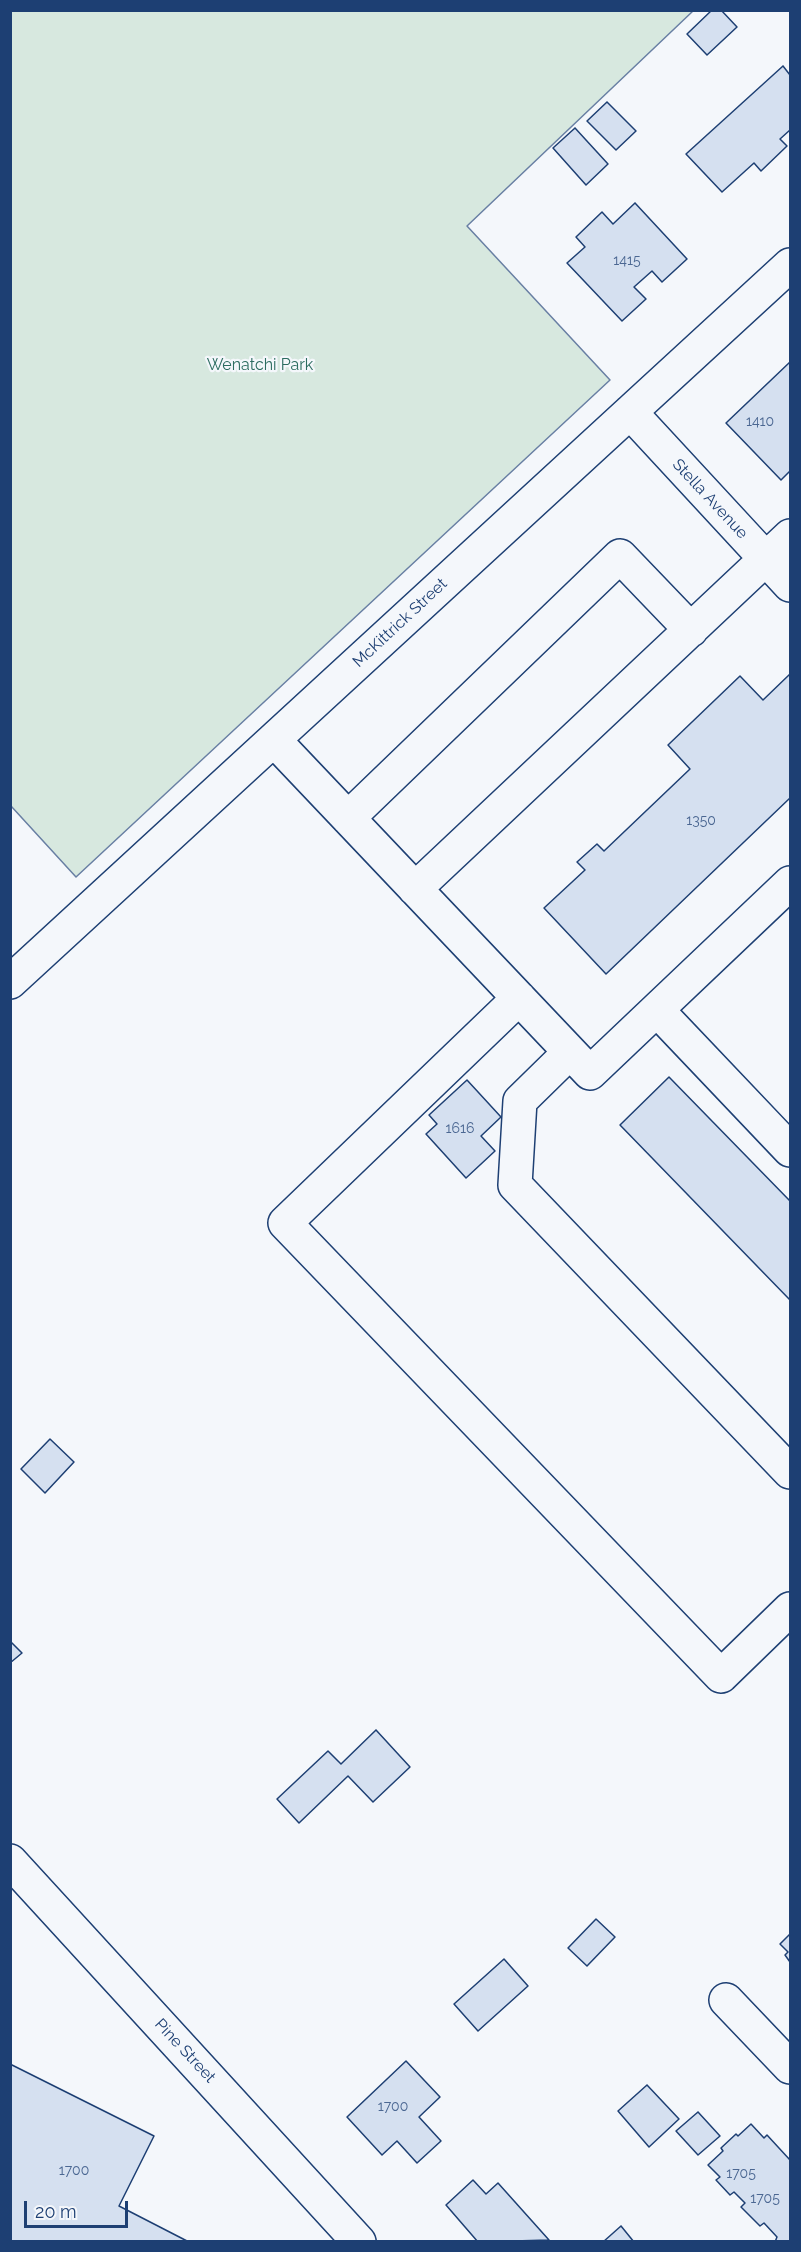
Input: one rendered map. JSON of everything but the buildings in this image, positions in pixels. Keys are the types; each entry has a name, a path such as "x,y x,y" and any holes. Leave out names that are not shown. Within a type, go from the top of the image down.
{"street":[{"name":"McKittrick Street","path":"10,982 790,265"},
{"name":"Stella Avenue","path":"630,412 790,585"},
{"path":"415,889 790,536"},
{"path":"348,818 620,556 691,630"},
{"path":"274,740 590,1073 790,884"},
{"path":"519,999 285,1223 721,1676 790,1609"},
{"path":"657,1010 790,1150"},
{"path":"570,1052 519,1101 515,1185 790,1472"},
{"name":"Pine Street","path":"10,1861 359,2241"},
{"path":"726,2000 790,2067"}],"green space":[{"name":"Wenatchi Park","path":"11,10 693,11 467,226 610,380 76,877 11,806"}]}
